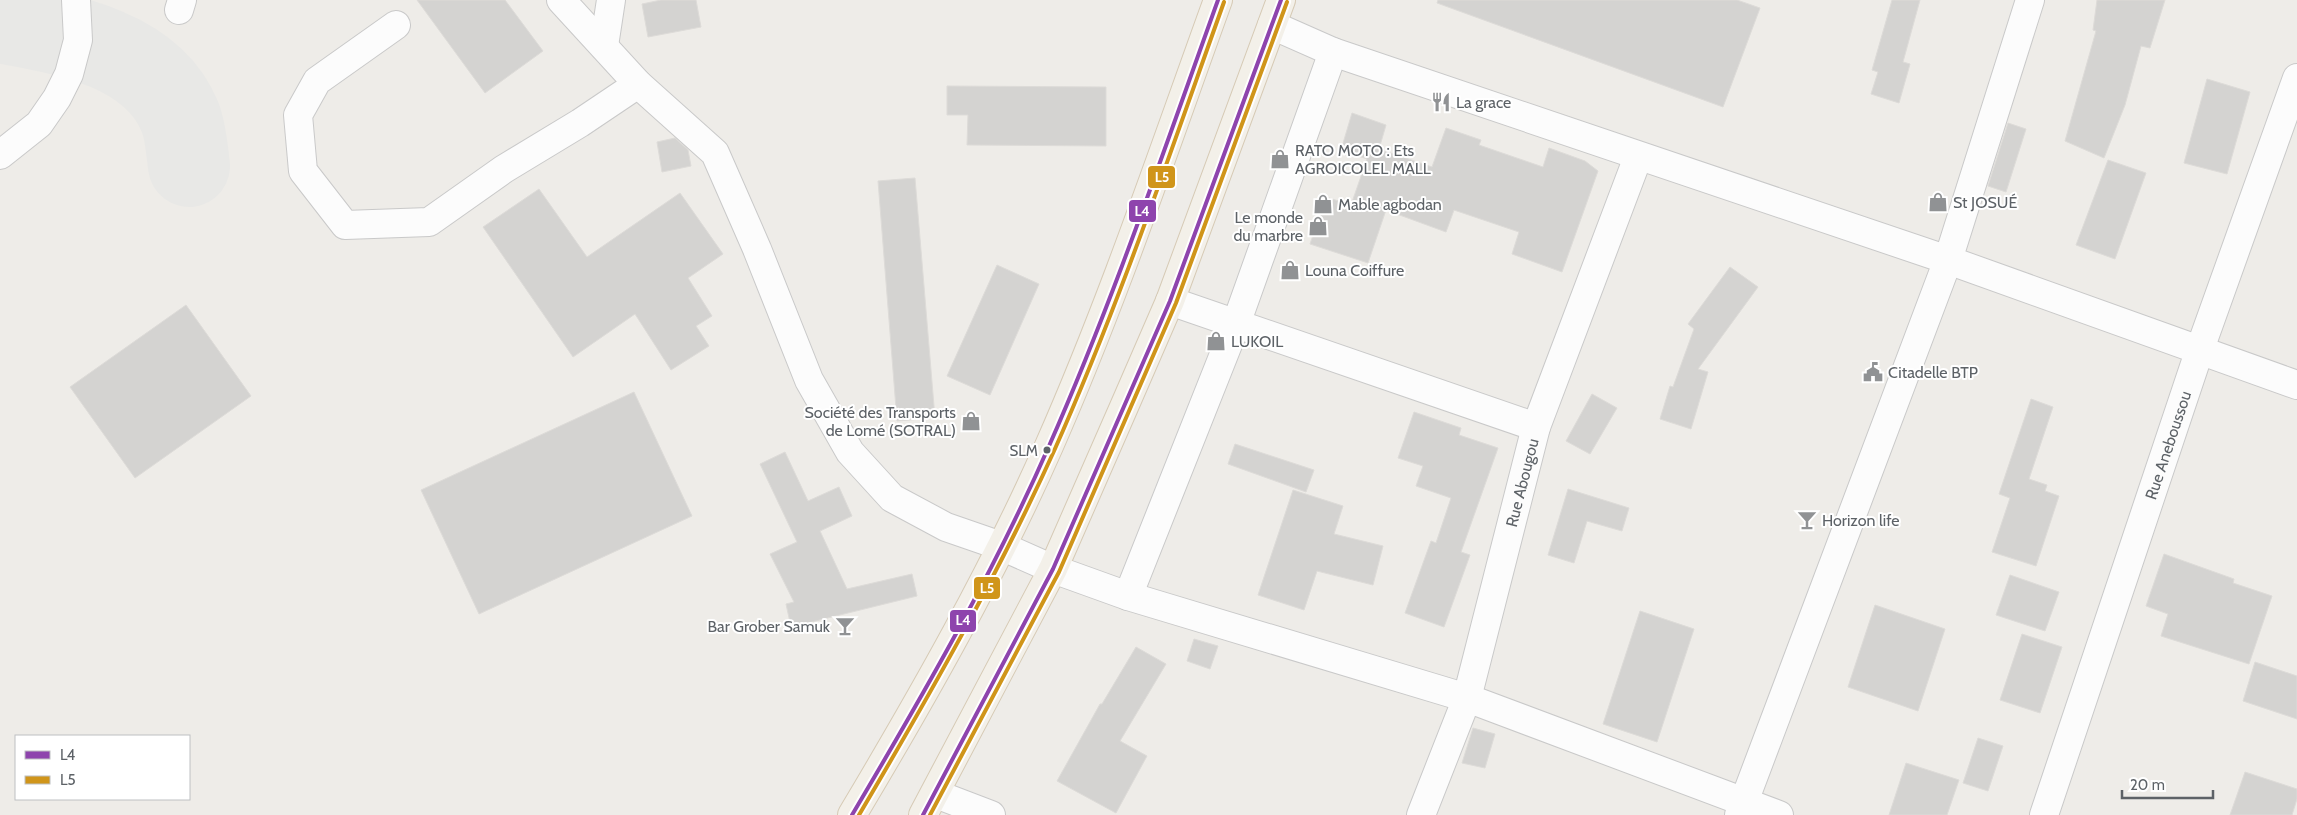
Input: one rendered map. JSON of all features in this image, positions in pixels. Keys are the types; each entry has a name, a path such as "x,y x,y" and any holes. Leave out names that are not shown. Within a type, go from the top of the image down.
{"main road":[{"path":"852,815 978,593 1048,447 1089,352 1218,0"},
{"path":"929,804 1053,568 1170,301 1276,12"}],"street":[{"path":"0,155 38,124 56,98 69,74 78,40 76,0"},
{"path":"561,0 638,84 716,153 757,249 809,380 850,452 892,498 946,527 1001,546 1128,596 1466,698 1742,808 1779,815"},
{"path":"604,46 611,0"},
{"path":"1742,808 1948,260 2030,0"},
{"path":"1276,12 1333,52 1638,157 1948,260 2297,385"},
{"path":"396,25 317,81 298,115 303,171 345,224 428,222 504,169 580,123 638,84"},
{"path":"1128,596 1236,324 1333,52"},
{"name":"Rue Aneboussou","path":"2044,815 2200,349 2297,78"},
{"name":"Rue Abougou","path":"1422,815 1466,698 1536,428 1638,157"},
{"path":"1170,301 1536,428"},
{"path":"929,804 991,815"}],"building":[{"path":"417,0 505,0 543,51 485,93"},
{"path":"661,0 696,0 701,27 648,37 642,4"},
{"path":"1438,0 1737,0 1760,8 1723,107 1437,3"},
{"path":"1892,0 1920,0 1903,62 1910,64 1899,103 1871,94 1878,72 1872,70"},
{"path":"2097,0 2165,0 2150,48 2141,46 2125,105 2104,158 2065,141 2096,31 2093,30"},
{"path":"2207,79 2250,92 2227,174 2184,163"},
{"path":"947,86 1106,87 1106,146 967,145 968,115 947,115"},
{"path":"1352,113 1386,125 1379,149 1432,167 1446,128 1481,140 1479,145 1543,167 1549,148 1585,161 1598,171 1562,272 1512,254 1519,232 1454,210 1446,232 1386,210 1368,263 1310,244 1326,197 1351,205 1367,159 1341,150"},
{"path":"2008,123 2026,129 2006,192 1988,186"},
{"path":"675,138 688,150 691,166 662,172 657,142"},
{"path":"2108,160 2146,173 2115,259 2076,245"},
{"path":"915,178 935,418 897,421 878,181"},
{"path":"539,189 587,257 680,193 723,254 688,278 712,316 696,326 709,346 671,370 635,314 573,357 483,227"},
{"path":"997,265 1039,284 990,395 947,376"},
{"path":"1730,267 1758,287 1698,369 1708,372 1691,429 1660,419 1670,386 1673,387 1694,329 1688,324"},
{"path":"186,305 251,396 135,478 70,387"},
{"path":"634,392 692,516 479,614 421,490"},
{"path":"1592,394 1617,408 1590,454 1566,441"},
{"path":"2031,399 2053,407 2029,479 2047,485 2045,491 2059,496 2036,566 1992,552 2010,498 1999,494"},
{"path":"1414,412 1461,428 1459,435 1498,448 1461,552 1470,555 1444,627 1405,613 1431,541 1436,543 1451,498 1416,486 1423,466 1398,458"},
{"path":"1235,444 1314,470 1306,492 1228,464"},
{"path":"785,452 808,501 839,487 852,516 820,531 847,589 912,574 917,596 791,627 786,604 794,602 770,554 797,542 760,464"},
{"path":"1568,489 1629,508 1622,531 1587,521 1574,563 1548,555"},
{"path":"1293,490 1343,506 1334,534 1383,546 1373,585 1317,571 1304,610 1258,595"},
{"path":"2164,554 2234,579 2233,583 2272,596 2249,664 2161,636 2168,614 2146,606"},
{"path":"2010,575 2059,592 2045,631 1996,615"},
{"path":"1875,605 1945,629 1918,711 1848,687"},
{"path":"1640,611 1694,629 1657,742 1603,724"},
{"path":"2022,634 2062,647 2040,713 2000,700"},
{"path":"1194,639 1218,646 1210,669 1187,661"},
{"path":"1136,647 1166,664 1120,741 1147,756 1116,813 1057,781 1100,704 1102,704"},
{"path":"2255,662 2297,676 2297,719 2243,701"},
{"path":"1473,728 1495,734 1485,768 1462,763"},
{"path":"1978,738 2003,746 1988,791 1963,783"},
{"path":"1906,763 1959,780 1947,815 1889,815"},
{"path":"2245,772 2297,789 2297,799 2292,815 2230,815"}],"taxiway":[{"path":"0,22 52,32 104,48 128,60 149,75 167,94 180,117 185,135 189,166"}],"transit line":[{"name":"L4","path":"852,815 956,634 1005,541 1049,446 1116,281 1218,0"},
{"name":"L4","path":"923,815 1053,569 1170,301 1281,0"},
{"name":"L5","path":"859,815 911,726 986,590 1054,451 1122,285 1224,2"},
{"name":"L5","path":"930,815 1059,572 1176,303 1287,2"}],"place":[{"name":"La grace","path":"1441,102"},
{"name":"RATO MOTO : Ets AGROICOLEL MALL","path":"1280,159"},
{"name":"St JOSUÉ","path":"1938,202"},
{"name":"Mable agbodan","path":"1323,204"},
{"name":"Le monde du marbre","path":"1318,226"},
{"name":"Louna Coiffure","path":"1290,270"},
{"name":"LUKOIL","path":"1216,341"},
{"name":"Citadelle BTP","path":"1873,372"},
{"name":"Société des Transports de Lomé (SOTRAL)","path":"971,421"},
{"name":"SLM","path":"1047,450"},
{"name":"Horizon life","path":"1807,520"},
{"name":"Bar Grober Samuk","path":"845,626"}]}
